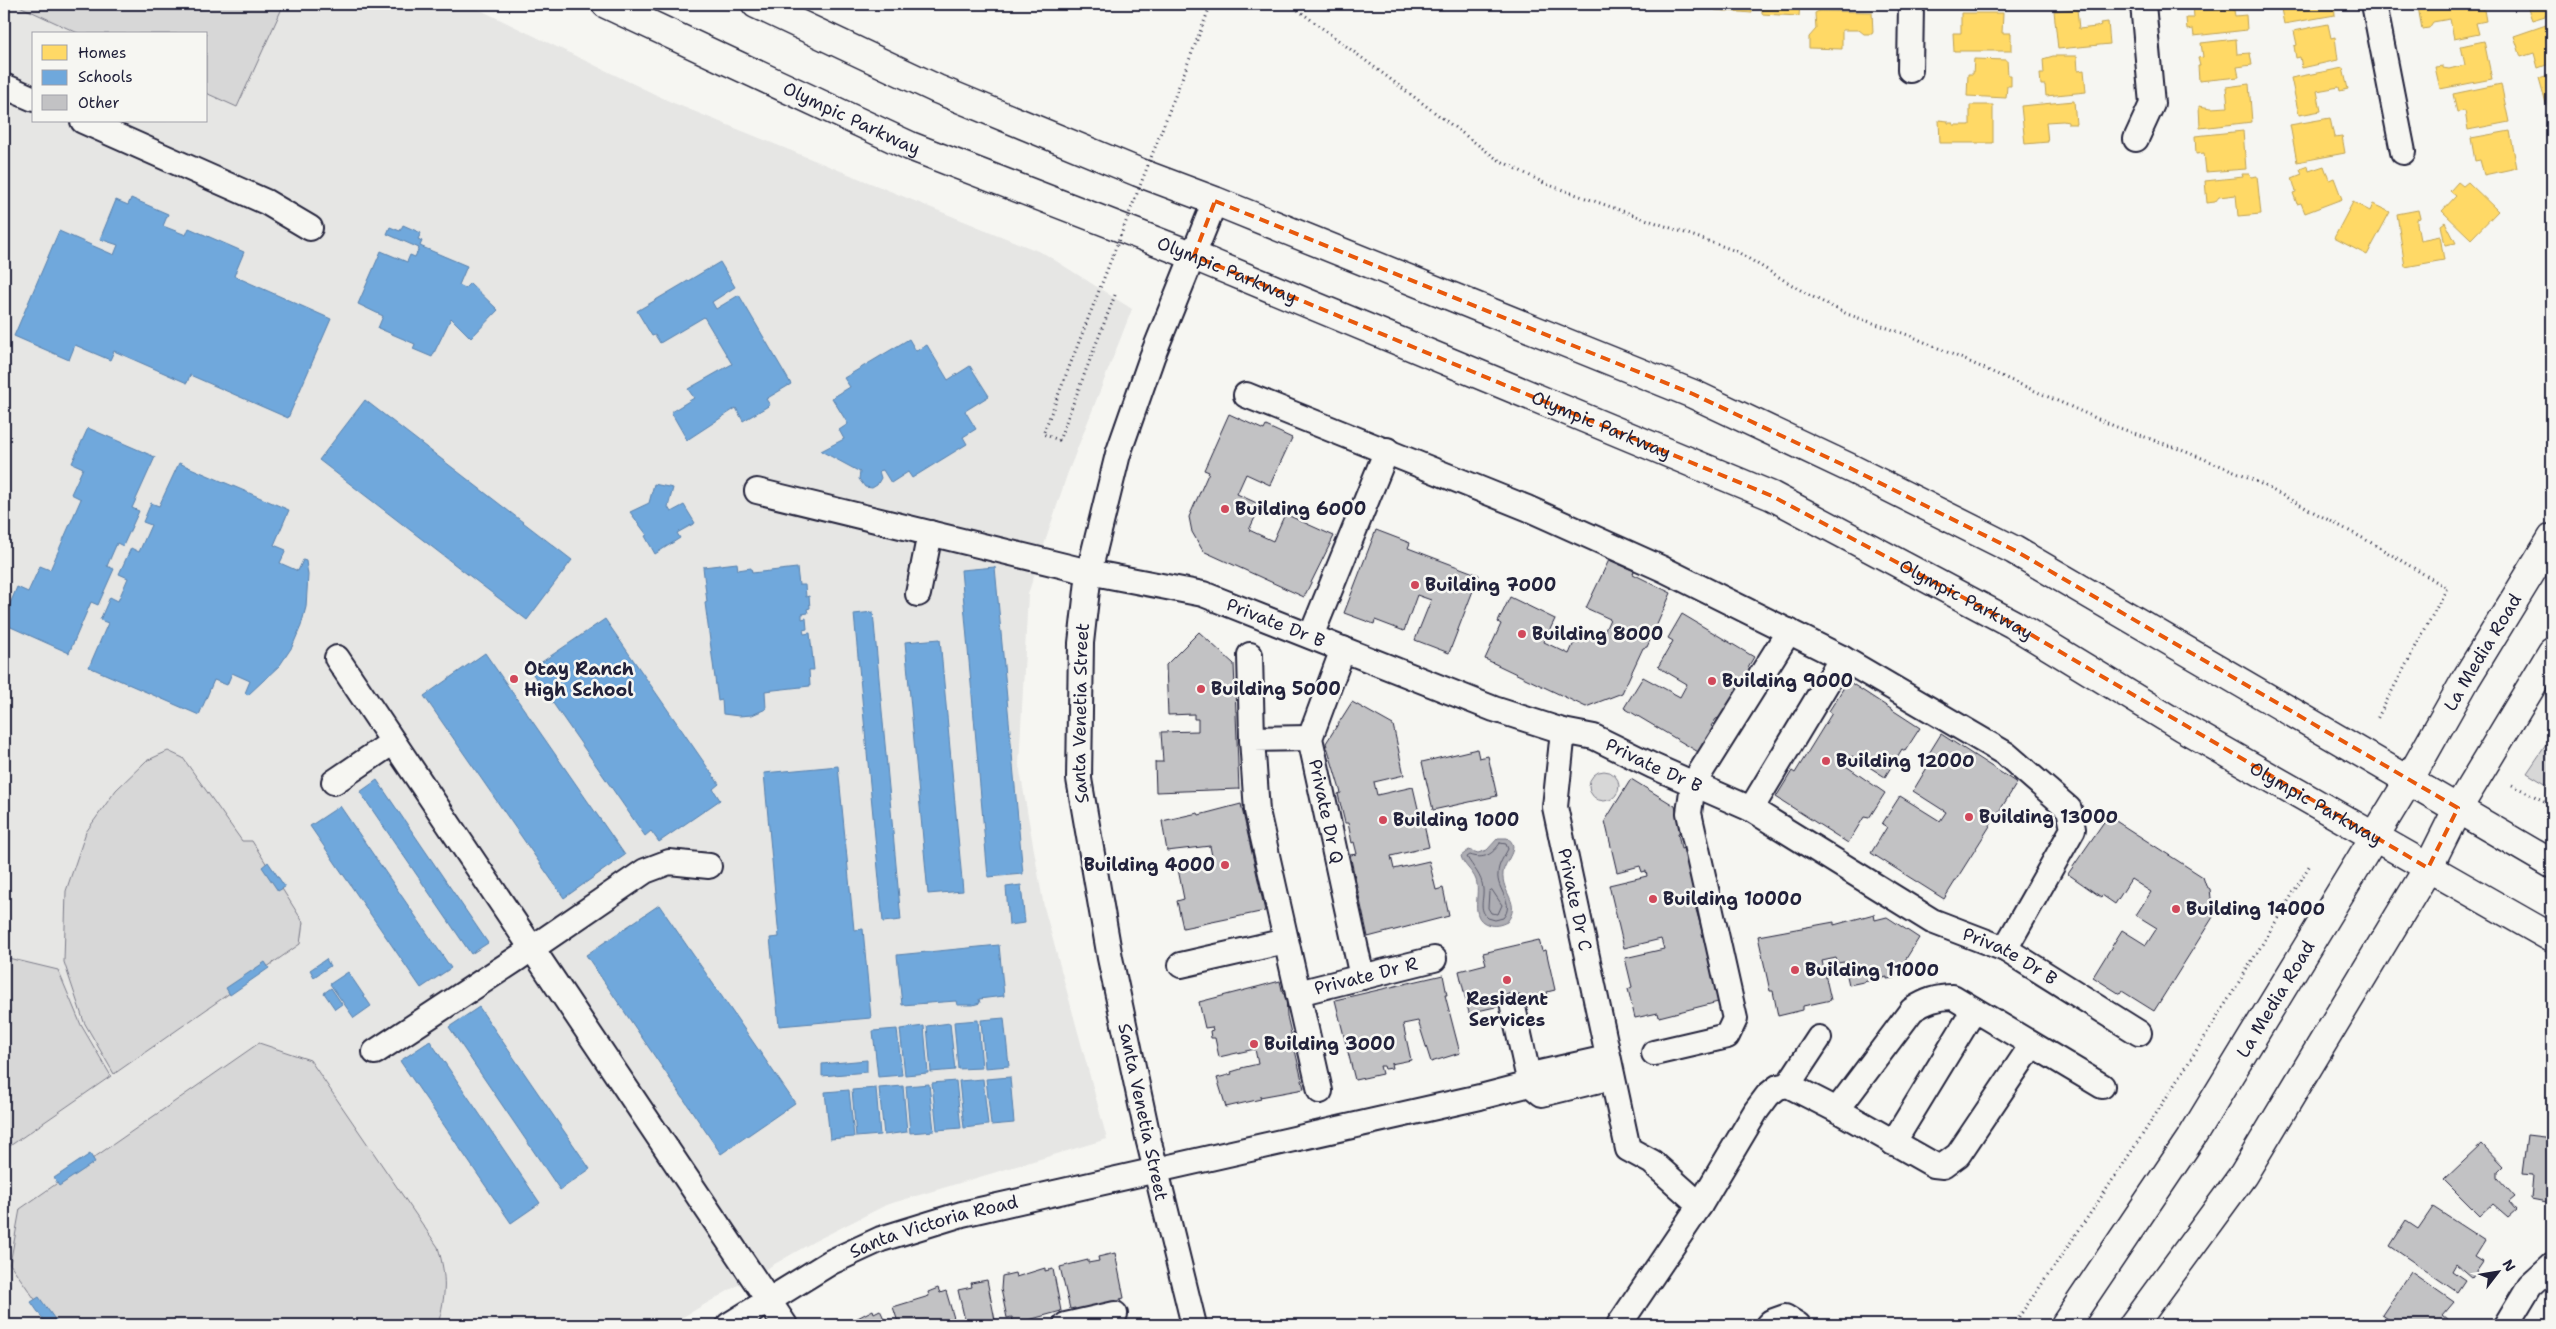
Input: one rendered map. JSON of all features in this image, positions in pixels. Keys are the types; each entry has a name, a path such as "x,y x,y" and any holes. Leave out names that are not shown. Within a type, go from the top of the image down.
{"main road":[{"name":"Olympic Parkway","path":"606,4 910,146 1194,256 1772,496 2013,624 2182,727 2552,938"},
{"path":"756,4 937,89 1138,172 1215,201 1693,394 1852,469 2014,550 2552,864"},
{"name":"La Media Road","path":"2065,1325 2192,1135 2409,780 2466,679 2552,538"},
{"path":"2133,1325 2243,1175 2428,868 2458,808 2552,652"}],"street":[{"path":"1910,70 1911,4"},
{"path":"2136,139 2152,104 2143,4"},
{"path":"2374,4 2403,152"},
{"path":"4,86 32,98"},
{"path":"85,122 266,202 310,228"},
{"name":"Santa Venetia Street","path":"1194,1325 1155,1170 1110,958 1079,779 1081,643 1089,572 1118,454 1152,357 1215,201"},
{"path":"1246,395 1387,450 1526,508 1663,569 1842,658 2006,754 2069,809 2073,829 2005,949"},
{"path":"1311,636 1387,450"},
{"name":"Private Dr B","path":"757,491 1089,572 1203,594 1494,708 1563,731 1594,737 1751,809 1932,921 2005,949 2139,1033"},
{"path":"918,594 930,533"},
{"path":"1654,1053 1727,1036 1735,1018 1689,813 1693,784 1789,631"},
{"name":"Private Dr Q","path":"1343,649 1310,738 1362,977"},
{"path":"1250,655 1252,739 1257,811 1320,1091"},
{"path":"337,658 531,949 769,1299 784,1325"},
{"path":"1751,809 1842,658"},
{"name":"Private Dr C","path":"1563,731 1555,807 1609,1068 1628,1149 1652,1162 1700,1205"},
{"path":"1252,739 1310,738"},
{"path":"334,782 393,742"},
{"path":"375,1052 531,949 644,871 668,862 710,866"},
{"path":"1181,965 1286,941"},
{"name":"Private Dr R","path":"1298,993 1434,959"},
{"path":"1837,1110 1912,1010 1924,1002 1940,997 1953,997 2102,1086"},
{"path":"1513,1007 1530,1084"},
{"path":"1893,1143 1974,1010"},
{"path":"1788,1085 1819,1038"},
{"path":"1619,1325 1700,1205 1756,1111 1768,1094 1778,1087 1788,1085 1837,1110 1934,1166 1943,1166 1951,1162 2032,1045"},
{"path":"1530,1084 1540,1073 1609,1068"},
{"name":"Santa Victoria Road","path":"730,1325 831,1262 881,1238 962,1214 1530,1084"},
{"path":"2506,1325 2530,1285 2552,1265"},
{"path":"1066,1325 1115,1314"},
{"path":"1768,1325 1785,1317 1798,1325"}],"path":[{"path":"1115,296 1059,440 1043,434 1211,4"},
{"path":"1290,4 1497,159 1546,184 1736,251 1807,294 1847,314 1912,336 2114,426 2244,475 2370,542 2447,588 2377,719"},
{"path":"2512,785 2552,805"},
{"path":"2013,1325 2060,1259 2189,1064 2311,863"}],"highlighted area":[{"path":"1215,201 1693,394 1852,469 2014,550 2458,808 2428,868 2013,624 1772,496 1194,256"}],"shaded area":[{"name":"Otay Ranch High School","path":"4,4 468,4 671,102 1045,254 1132,309 1067,475 1028,594 1019,765 1044,907 1107,1139 886,1205 813,1242 669,1325 4,1325"},
{"path":"15,4 284,4 237,107 208,94 208,32 76,32"},
{"path":"2552,736 2552,788 2527,773"},
{"path":"168,751 183,758 242,841 252,841 303,922 300,944 114,1074 84,1022 64,962 66,891 86,832 116,790 146,761"},
{"path":"1604,771 1615,775 1619,786 1615,797 1604,801 1593,797 1589,786 1593,775"},
{"path":"4,957 58,970 81,1025 111,1076 4,1150"},
{"path":"259,1043 310,1060 438,1247 443,1268 444,1286 443,1304 438,1325 53,1325 10,1264 20,1209"}],"water":[{"path":"1498,838 1507,838 1513,846 1503,873 1503,880 1512,903 1512,909 1507,922 1500,925 1492,925 1482,921 1478,916 1476,880 1461,856 1469,850 1478,853 1487,850"}],"building: Homes":[{"path":"1715,4 1752,4 1752,13 1715,10"},
{"path":"1762,4 1800,4 1799,16 1762,14"},
{"path":"2193,4 2233,4 2235,16 2246,15 2247,30 2194,36 2193,29 2187,30 2186,18 2194,18"},
{"path":"2280,4 2334,4 2335,15 2284,24"},
{"path":"2434,4 2483,4 2486,21 2476,23 2479,34 2454,39 2450,19 2433,22 2429,28 2422,29 2418,7"},
{"path":"2526,4 2550,4 2552,14 2532,20"},
{"path":"2077,9 2079,29 2096,27 2101,25 2100,23 2108,22 2110,44 2058,49 2054,11"},
{"path":"1819,11 1872,12 1873,32 1872,34 1864,34 1859,30 1842,30 1842,49 1809,48 1809,37 1816,29 1815,13"},
{"path":"1961,13 2003,13 2002,33 2011,33 2011,51 1954,51 1953,33 1961,33"},
{"path":"2552,23 2552,63 2538,68 2534,53 2521,57 2514,36"},
{"path":"2328,24 2331,38 2335,37 2338,60 2302,68 2300,57 2296,58 2294,46 2297,45 2294,31"},
{"path":"2236,39 2237,54 2250,53 2252,65 2237,67 2239,77 2199,81 2198,66 2200,66 2198,58 2203,57 2201,43"},
{"path":"2484,41 2492,79 2440,89 2435,67 2443,66 2443,68 2449,69 2465,65 2461,46"},
{"path":"2053,56 2077,56 2078,71 2084,70 2086,92 2046,96 2045,85 2041,85 2040,74 2044,74 2043,59"},
{"path":"1974,59 2007,60 2008,75 2011,75 2011,86 2007,86 2006,98 1967,96 1968,74 1973,74"},
{"path":"2343,68 2348,89 2340,91 2339,87 2317,91 2321,111 2299,115 2291,78"},
{"path":"2552,74 2552,113 2549,114 2539,78"},
{"path":"2249,84 2252,122 2200,128 2199,106 2211,108 2228,107 2226,87"},
{"path":"2501,84 2509,122 2468,130 2465,111 2457,112 2453,94"},
{"path":"2074,101 2076,124 2068,124 2068,122 2063,121 2046,122 2048,142 2025,144 2021,106"},
{"path":"1970,105 1993,105 1993,143 1940,143 1939,120 1948,121 1948,123 1953,123 1953,125 1970,125"},
{"path":"2330,118 2334,137 2342,136 2345,153 2297,162 2290,125"},
{"path":"2243,131 2246,169 2206,172 2204,153 2196,154 2195,136"},
{"path":"2510,131 2517,168 2484,175 2480,160 2475,161 2471,138"},
{"path":"2308,166 2309,171 2324,166 2329,180 2334,178 2342,199 2305,213 2301,203 2297,204 2293,193 2296,192 2292,178 2302,174 2300,169"},
{"path":"2242,174 2250,174 2251,177 2257,176 2261,214 2238,216 2236,195 2219,197 2215,202 2207,203 2205,181 2243,177"},
{"path":"2458,182 2463,186 2468,182 2498,211 2471,239 2442,211 2456,196 2450,191"},
{"path":"2353,202 2370,211 2373,204 2390,212 2367,255 2334,238"},
{"path":"2418,210 2420,218 2417,219 2417,224 2420,240 2440,236 2444,260 2405,267 2397,214"},
{"path":"2445,222 2456,243 2445,245 2441,225"}],"building: Schools":[{"path":"131,198 168,214 163,226 186,235 189,228 244,252 234,276 331,319 288,418 190,375 187,383 114,351 110,360 75,345 69,360 14,336 59,231 114,255 118,245 100,239 116,200 128,205"},
{"path":"403,225 421,233 418,239 422,241 420,246 467,266 459,285 465,288 470,283 498,310 471,338 451,318 432,357 413,349 415,344 378,328 383,316 358,304 381,251 407,262 410,255 415,257 419,248 387,234 390,227 400,231"},
{"path":"720,262 735,287 712,302 716,309 739,295 791,384 766,399 770,405 743,421 736,408 687,440 671,412 694,398 688,389 732,364 704,317 660,343 655,335 652,336 637,311"},
{"path":"909,339 916,351 927,345 948,380 970,366 989,396 965,411 976,429 963,437 967,444 912,478 908,472 891,483 883,470 879,471 881,478 877,485 872,488 865,487 859,479 860,472 821,451 844,439 839,430 848,424 832,398 850,387 844,378"},
{"path":"365,400 572,560 527,620 319,460"},
{"path":"88,428 155,457 132,508 139,511 123,546 117,543 107,566 114,569 98,605 91,602 69,653 4,624 4,618 17,587 28,592 40,566 50,570 81,499 71,494 83,468 72,463"},
{"path":"179,463 289,510 274,545 286,550 280,563 298,571 303,560 306,561 308,575 306,607 301,626 292,647 280,665 248,695 245,693 250,681 232,673 227,685 214,680 199,715 89,667 108,623 100,620 110,597 118,601 128,578 119,574 131,548 139,552 151,525 143,522 151,503 159,506"},
{"path":"654,484 673,488 668,507 671,512 684,505 695,523 677,533 680,538 655,554 645,536 647,535 630,512 649,503"},
{"path":"737,563 738,570 751,568 752,573 797,568 799,585 805,585 806,597 809,596 810,608 807,609 808,613 802,614 802,619 806,618 807,629 803,630 804,634 810,633 814,670 809,670 810,686 765,691 766,709 752,715 739,716 723,714 722,700 718,701 705,603 707,602 703,567"},
{"path":"995,567 1023,874 988,877 961,570"},
{"path":"873,612 901,920 883,922 854,614"},
{"path":"605,619 719,784 713,789 720,800 659,842 651,831 645,836 530,670"},
{"path":"940,639 963,891 928,894 905,642"},
{"path":"485,653 625,855 564,898 424,696"},
{"path":"838,766 854,930 863,929 871,1018 779,1026 770,938 779,937 764,773"},
{"path":"377,780 488,943 471,954 360,792"},
{"path":"340,806 451,968 421,988 310,826"},
{"path":"268,862 285,887 278,891 262,867"},
{"path":"1021,885 1025,923 1009,925 1006,887"},
{"path":"659,905 795,1103 721,1154 586,955"},
{"path":"999,945 1004,996 979,999 980,1003 973,1005 957,1005 956,1001 902,1005 897,955"},
{"path":"326,959 330,966 314,977 310,970"},
{"path":"265,962 269,968 230,995 226,988"},
{"path":"348,972 371,1006 354,1018 330,984"},
{"path":"331,988 342,1004 335,1009 324,993"},
{"path":"479,1007 590,1169 560,1190 449,1027"},
{"path":"1004,1018 1009,1066 985,1068 981,1020"},
{"path":"978,1020 982,1068 958,1069 954,1022"},
{"path":"950,1023 955,1070 931,1072 927,1026"},
{"path":"924,1026 928,1073 905,1075 900,1029"},
{"path":"897,1029 902,1075 878,1077 873,1031"},
{"path":"430,1041 540,1203 511,1223 400,1061"},
{"path":"867,1060 867,1072 822,1076 822,1064"},
{"path":"1010,1077 1014,1123 991,1125 986,1079"},
{"path":"983,1079 988,1125 964,1128 959,1081"},
{"path":"956,1081 961,1128 937,1130 932,1083"},
{"path":"929,1084 934,1131 910,1133 906,1086"},
{"path":"903,1086 907,1132 884,1135 879,1088"},
{"path":"876,1088 880,1135 856,1137 852,1090"},
{"path":"849,1090 854,1137 830,1139 825,1092"},
{"path":"90,1154 95,1162 59,1186 54,1178"},
{"path":"39,1297 59,1325 47,1325 31,1302"}],"building: Other":[{"name":"Building 6000","path":"1229,414 1264,430 1266,426 1292,438 1270,485 1246,474 1237,494 1261,505 1249,530 1273,541 1285,514 1334,536 1304,597 1203,551 1192,532 1189,517 1209,472 1204,470"},
{"name":"Building 7000","path":"1376,530 1410,543 1408,548 1479,575 1449,653 1415,640 1431,600 1417,595 1404,631 1375,620 1374,624 1344,613"},
{"name":"Building 8000","path":"1609,560 1634,571 1633,574 1671,593 1647,647 1643,648 1622,693 1586,707 1485,659 1501,624 1498,622 1510,597 1555,619 1544,642 1569,654 1579,631 1588,630 1602,637 1610,619 1586,608"},
{"name":"Building 9000","path":"1682,614 1754,657 1748,667 1750,669 1721,717 1716,719 1711,726 1714,728 1700,753 1624,708 1643,677 1680,697 1687,684 1658,667 1673,641 1668,638"},
{"name":"Building 5000","path":"1199,632 1234,664 1239,789 1156,792 1155,762 1163,762 1161,732 1198,731 1198,719 1194,719 1194,714 1168,715 1166,665"},
{"name":"Building 12000","path":"1848,681 1920,728 1905,751 1902,749 1885,777 1852,756 1846,766 1885,793 1869,818 1864,817 1848,843 1776,797 1792,771 1795,773 1832,713 1829,711"},
{"name":"Building 1000","path":"1352,702 1393,725 1404,775 1374,782 1377,795 1413,787 1420,817 1422,816 1429,847 1391,856 1394,869 1429,861 1436,890 1443,888 1449,916 1368,937 1350,855 1357,854 1354,842 1352,843 1348,823 1345,823 1338,794 1341,793 1326,743"},
{"name":"Building 13000","path":"1941,734 2017,783 1944,899 1871,853 1887,827 1882,824 1900,796 1940,821 1946,812 1913,791 1928,766 1923,763"},
{"path":"1477,749 1479,758 1488,756 1497,796 1433,810 1422,762"},
{"name":"Building 10000","path":"1631,779 1675,806 1681,832 1678,833 1681,849 1684,848 1696,898 1693,899 1722,1001 1659,1017 1658,1013 1635,1018 1628,989 1632,987 1625,958 1664,949 1661,939 1624,948 1609,885 1647,876 1646,871 1642,872 1640,866 1617,872 1605,821"},
{"name":"Building 4000","path":"1241,804 1265,911 1183,928 1177,901 1184,899 1178,869 1213,861 1210,846 1167,851 1162,821 1198,813 1199,815"},
{"name":"Building 14000","path":"2108,816 2203,877 2206,886 2210,889 2213,917 2154,1011 2122,991 2120,994 2093,977 2122,930 2146,945 2157,928 2136,915 2151,892 2131,879 2115,904 2102,895 2101,897 2068,874"},
{"name":"Building 11000","path":"1874,914 1875,920 1887,917 1919,938 1894,978 1887,979 1887,977 1849,985 1844,962 1838,963 1836,958 1822,961 1831,1000 1803,1006 1803,1010 1778,1016 1773,991 1770,991 1758,936 1834,922 1834,925"},
{"name":"Resident Services","path":"1539,940 1542,951 1546,950 1555,990 1547,992 1548,995 1469,1013 1459,971 1486,964 1483,953"},
{"path":"1443,975 1447,995 1445,995 1460,1053 1431,1062 1418,1021 1403,1024 1411,1060 1391,1064 1392,1068 1385,1069 1384,1066 1380,1066 1382,1074 1355,1080 1335,1000"},
{"name":"Building 3000","path":"1280,981 1283,994 1286,994 1287,1016 1304,1089 1260,1097 1261,1099 1226,1107 1217,1078 1232,1074 1231,1072 1241,1068 1258,1064 1255,1049 1219,1057 1215,1038 1211,1038 1210,1031 1213,1030 1212,1027 1205,1028 1199,1002"},
{"path":"2527,1135 2552,1138 2552,1203 2531,1199 2533,1175 2522,1174"},
{"path":"2482,1144 2503,1166 2498,1171 2498,1178 2515,1197 2509,1202 2516,1210 2508,1217 2493,1204 2480,1216 2444,1180"},
{"path":"2433,1207 2485,1241 2475,1257 2483,1262 2472,1278 2456,1264 2452,1271 2465,1280 2457,1292 2390,1246 2406,1221 2418,1229"},
{"path":"1115,1253 1124,1298 1120,1299 1121,1302 1076,1312 1075,1308 1070,1309 1060,1267 1088,1260 1088,1263 1099,1261 1098,1257"},
{"path":"1045,1268 1045,1271 1053,1269 1061,1311 1014,1324 1012,1317 1007,1318 1001,1289 1002,1276 1015,1273 1016,1277"},
{"path":"2411,1272 2454,1302 2443,1315 2455,1325 2398,1325 2382,1315"},
{"path":"987,1280 996,1325 966,1325 958,1290 972,1287 971,1283"},
{"path":"938,1288 940,1293 946,1291 956,1325 899,1325 893,1307 929,1296 928,1292"},
{"path":"873,1310 874,1313 880,1310 887,1325 836,1325 845,1321 846,1324"}],"place":[{"name":"Building 6000","path":"1225,509"},
{"name":"Building 7000","path":"1415,585"},
{"name":"Building 8000","path":"1522,634"},
{"name":"Otay Ranch High School","path":"514,679"},
{"name":"Building 9000","path":"1712,681"},
{"name":"Building 5000","path":"1201,689"},
{"name":"Building 12000","path":"1826,761"},
{"name":"Building 13000","path":"1969,817"},
{"name":"Building 1000","path":"1383,820"},
{"name":"Building 4000","path":"1225,865"},
{"name":"Building 10000","path":"1653,899"},
{"name":"Building 14000","path":"2176,909"},
{"name":"Building 11000","path":"1795,970"},
{"name":"Resident Services","path":"1507,980"},
{"name":"Building 3000","path":"1254,1044"}]}
